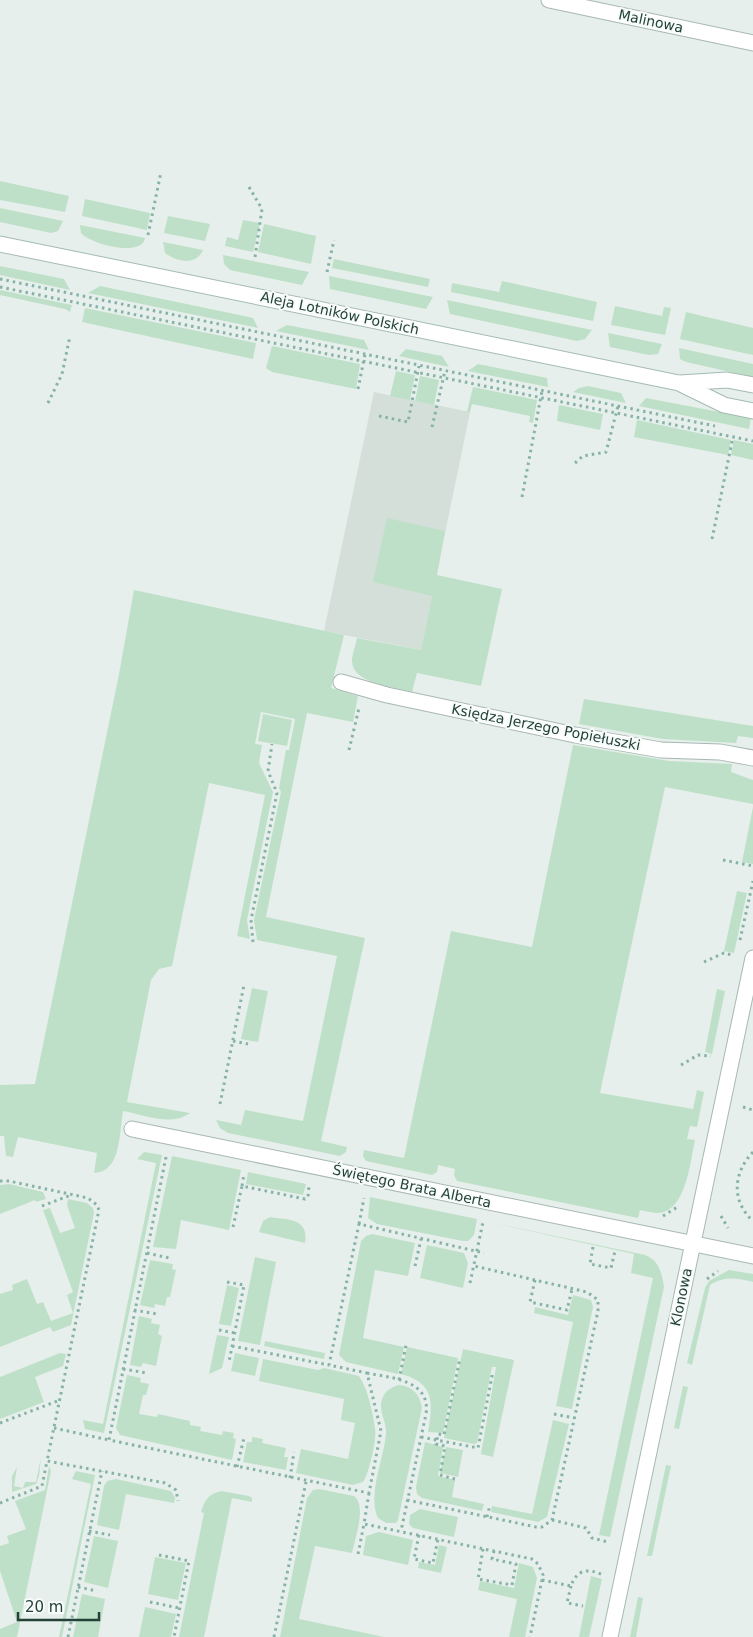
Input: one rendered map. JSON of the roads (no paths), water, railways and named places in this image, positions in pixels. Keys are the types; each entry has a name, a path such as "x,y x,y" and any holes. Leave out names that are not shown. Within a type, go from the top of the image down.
{"street":[{"name":"Malinowa","path":"549,0 753,43"},
{"name":"Aleja Lotników Polskich","path":"0,244 679,383 724,405 753,411"},
{"name":"Aleja Lotników Polskich","path":"679,383 727,380 753,385"},
{"name":"Księdza Jerzego Popiełuszki","path":"341,682 575,735 661,750 720,752 753,758"},
{"name":"Klonowa","path":"610,1637 753,958"},
{"name":"Świętego Brata Alberta","path":"132,1129 753,1256"}]}
